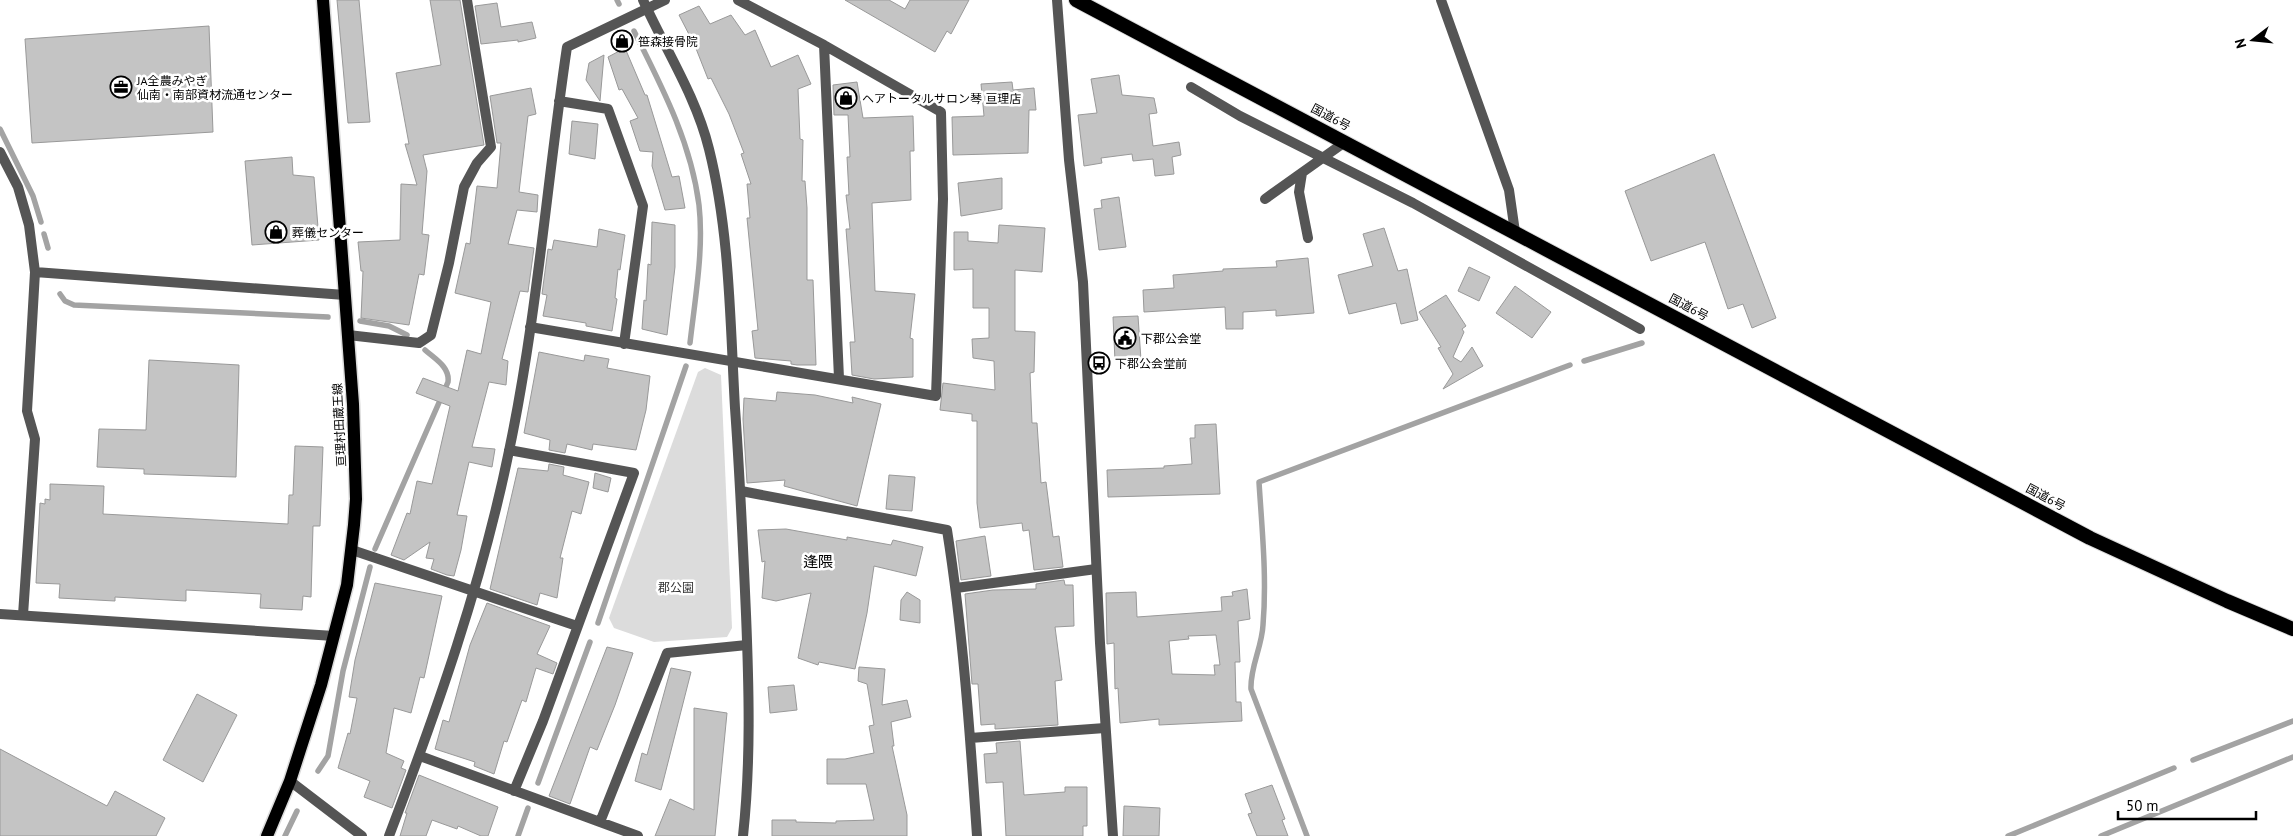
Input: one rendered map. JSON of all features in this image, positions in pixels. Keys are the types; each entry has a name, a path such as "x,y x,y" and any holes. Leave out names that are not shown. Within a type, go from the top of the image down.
{"highway":[{"name":"国道6号","path":"1076,0 2090,538 2293,629"}],"main road":[{"name":"亘理村田蔵王線","path":"267,836 308,731 334,636 345,594 352,550 356,498 348,335 323,0"}],"street":[{"path":"348,335 419,343 431,335 449,263 464,187 477,163 491,147 467,0"},
{"path":"390,836 420,756 473,592 493,523 510,450 530,328 567,47 645,5 665,0"},
{"path":"530,328 732,363 840,378 936,396 942,217 940,112 824,45 738,0"},
{"path":"1057,0 1069,160 1083,282 1096,569 1113,836"},
{"path":"1441,0 1509,190 1515,232"},
{"path":"645,5 688,92 708,146 720,195 741,490 747,645 750,751 742,836"},
{"path":"824,45 840,378"},
{"path":"1190,87 1322,158 1413,203 1640,329"},
{"path":"559,101 608,109 643,206 624,344"},
{"path":"1265,199 1345,142"},
{"path":"0,152 18,187 29,225 35,272 26,411 35,439 23,615"},
{"path":"1302,172 1299,192 1308,238"},
{"path":"35,272 345,295"},
{"path":"510,450 634,473 514,790"},
{"path":"741,490 946,530 956,588 977,836"},
{"path":"352,550 577,626"},
{"path":"956,588 1096,569"},
{"path":"0,614 334,636"},
{"path":"600,822 668,653 747,645"},
{"path":"970,738 1105,728"},
{"path":"420,756 638,836"},
{"path":"290,781 362,836"}],"green space":[{"name":"郡公園","path":"705,368 721,375 732,628 727,637 654,642 614,628 609,618 698,372"}],"building":[{"path":"337,0 359,0 370,122 348,123"},
{"path":"430,0 460,0 484,145 423,155 427,171 422,234 429,235 424,275 419,274 409,325 361,318 363,271 361,271 358,242 400,240 401,184 417,185 405,144 409,144 396,73 441,65"},
{"path":"845,0 889,0 905,9 910,0 969,0 951,34 947,31 935,52"},
{"path":"497,3 501,27 532,22 536,38 518,42 518,40 481,44 475,6"},
{"path":"699,6 710,24 731,15 745,35 755,30 771,67 798,55 811,84 798,89 800,139 803,140 802,181 805,181 807,208 807,280 813,280 816,365 797,365 791,364 791,361 755,358 752,331 758,330 747,218 750,218 747,184 751,184 741,154 744,153 729,114 711,78 708,79 695,46 679,15"},
{"path":"209,26 213,132 32,143 25,39"},
{"path":"625,48 645,95 647,95 672,177 679,176 685,208 665,210 652,166 653,152 640,151 630,121 638,118 622,89 619,90 608,57"},
{"path":"604,55 600,101 586,80 589,63"},
{"path":"1119,75 1122,95 1154,98 1157,113 1149,114 1153,146 1179,142 1181,155 1172,157 1174,174 1155,176 1153,159 1133,161 1132,154 1101,158 1102,163 1084,166 1078,115 1097,113 1091,79"},
{"path":"857,82 863,118 913,116 914,151 910,151 911,200 872,203 875,291 915,294 910,338 913,339 913,377 874,379 852,375 850,342 855,342 846,229 850,229 846,195 849,195 847,157 850,157 848,115 834,115 833,85"},
{"path":"1012,82 1013,90 1034,88 1036,110 1029,110 1028,153 953,155 952,117 984,116 981,84"},
{"path":"531,88 536,114 528,116 519,192 538,195 537,212 517,210 508,244 534,248 528,292 520,291 502,359 508,361 506,385 489,382 472,447 495,449 492,467 469,462 457,515 467,516 461,550 454,576 447,575 431,569 434,559 426,558 430,542 404,560 391,555 407,513 410,514 417,481 432,484 450,406 416,393 423,378 458,391 467,350 481,354 491,302 455,293 466,243 470,244 477,186 497,188 501,143 497,143 490,96"},
{"path":"572,121 598,124 595,159 569,154"},
{"path":"1714,154 1776,318 1752,328 1743,304 1728,309 1705,242 1651,261 1625,191"},
{"path":"292,157 293,175 314,177 319,240 252,245 245,161"},
{"path":"1002,178 1002,209 961,216 958,183"},
{"path":"1119,197 1126,247 1099,250 1094,209 1102,208 1101,200"},
{"path":"652,222 675,225 675,267 667,335 642,329 648,264 651,265"},
{"path":"999,225 1045,228 1042,272 1015,270 1015,331 1035,332 1034,372 1030,373 1032,423 1037,423 1041,483 1046,482 1053,537 1059,536 1063,567 1034,570 1029,530 1023,531 1022,523 980,528 977,503 977,421 972,421 972,414 940,410 943,383 995,390 994,361 973,358 972,339 989,338 989,308 973,308 973,269 954,270 954,232 968,232 968,241 998,243"},
{"path":"1384,228 1398,271 1407,269 1418,320 1401,324 1396,303 1349,314 1338,275 1373,266 1363,234"},
{"path":"599,229 625,235 620,270 618,269 615,298 617,299 612,331 586,326 586,323 543,316 547,295 542,294 548,249 552,250 554,240 597,247"},
{"path":"1308,258 1314,313 1276,316 1276,310 1243,312 1243,329 1226,329 1225,307 1144,312 1143,290 1174,288 1173,275 1223,271 1223,269 1277,267 1276,261"},
{"path":"1469,267 1490,277 1479,301 1458,291"},
{"path":"1515,286 1551,312 1532,338 1496,313"},
{"path":"1446,295 1466,326 1462,329 1464,332 1453,357 1461,362 1472,347 1483,366 1443,389 1453,374 1438,348 1441,347 1419,312"},
{"path":"1138,316 1141,360 1115,361 1113,317"},
{"path":"539,352 584,361 585,355 609,359 607,368 650,376 646,410 636,450 593,444 592,450 567,444 565,453 549,450 550,440 524,433"},
{"path":"149,360 239,365 236,477 144,474 144,469 97,467 99,429 146,430"},
{"path":"777,392 815,395 853,403 852,397 881,404 857,506 784,486 785,480 747,483 743,419 744,398 776,401"},
{"path":"1216,424 1220,494 1108,497 1107,470 1164,468 1164,466 1192,464 1190,438 1195,438 1195,425"},
{"path":"295,446 323,447 320,526 313,526 311,597 303,596 302,610 260,608 261,594 186,590 186,601 115,597 115,601 59,598 60,584 36,583 40,503 45,504 45,499 50,500 50,484 104,486 103,514 288,524 289,495 293,495"},
{"path":"549,464 564,467 563,475 589,482 581,514 572,511 560,558 563,558 557,598 540,593 537,605 490,589 518,468 548,471"},
{"path":"595,473 611,478 608,492 593,488"},
{"path":"889,475 915,477 912,511 886,509"},
{"path":"786,529 847,540 847,537 891,545 893,540 923,547 916,576 874,566 867,613 855,669 819,662 818,665 798,658 811,593 776,601 762,598 765,561 762,562 758,530"},
{"path":"985,536 991,576 961,580 956,541"},
{"path":"1064,580 1065,585 1073,585 1074,626 1055,627 1062,680 1055,681 1058,725 995,729 995,724 981,725 978,684 972,684 965,594 993,590 1036,589 1036,584"},
{"path":"375,583 442,596 424,678 420,677 411,713 394,708 386,753 404,761 401,768 406,770 392,808 364,797 370,781 338,768 348,733 350,734 357,698 349,697 355,660"},
{"path":"1247,589 1250,619 1238,621 1240,662 1235,662 1236,702 1241,702 1242,721 1159,725 1159,719 1120,723 1118,688 1115,689 1114,643 1107,644 1106,593 1136,592 1137,617 1222,611 1221,597 1233,596 1232,592","holes":["1216,635 1220,665 1214,665 1215,675 1172,674 1169,641 1189,639 1188,636"]},
{"path":"907,592 920,600 920,623 900,620 901,600"},
{"path":"487,603 550,626 537,654 557,663 553,674 536,668 526,702 522,700 507,742 504,741 494,774 474,766 475,762 435,749 443,720 449,722 470,645"},
{"path":"607,647 633,653 597,750 590,747 570,804 549,796"},
{"path":"859,667 885,669 882,705 907,700 911,717 891,722 894,746 892,746 907,815 907,836 772,836 772,820 836,823 836,821 874,820 866,784 827,784 827,759 845,759 874,753 869,726 874,725 867,684 858,681"},
{"path":"671,668 691,672 661,790 635,781 642,753 647,755"},
{"path":"794,685 797,710 770,713 768,687"},
{"path":"197,694 237,715 203,782 163,760"},
{"path":"694,708 727,713 715,836 655,836 670,799 694,810"},
{"path":"1020,741 1024,795 1065,792 1065,787 1087,787 1087,826 1083,826 1083,836 1006,836 1003,782 986,783 984,754 997,753 996,743"},
{"path":"0,749 107,806 115,791 165,818 156,836 0,836"},
{"path":"419,775 498,807 488,836 481,836 458,826 457,829 432,820 426,836 400,836 407,813 405,813"},
{"path":"1272,785 1285,819 1282,820 1288,836 1257,836 1248,814 1252,813 1245,794"},
{"path":"1124,806 1160,808 1159,836 1123,836"}],"waterway":[{"path":"617,0 619,4"},
{"path":"634,31 674,115 695,182 699,205 700,239 690,343"},
{"path":"0,129 33,196 41,222"},
{"path":"44,234 48,248"},
{"path":"60,294 65,301 74,305 328,317"},
{"path":"360,321 389,326 407,335"},
{"path":"1584,361 1642,343"},
{"path":"375,549 448,382 447,372 425,350"},
{"path":"1307,836 1251,689 1252,673 1261,641 1264,607 1264,554 1259,482 1570,365"},
{"path":"598,623 686,366"},
{"path":"318,771 328,756 343,671 370,567"},
{"path":"538,783 590,642"},
{"path":"2193,760 2293,721"},
{"path":"2101,836 2293,757"},
{"path":"2008,836 2174,768"},
{"path":"518,836 528,808"},
{"path":"285,836 297,811"}],"place":[{"name":"笹森接骨院","path":"622,41"},
{"name":"JA全農みやぎ 仙南・南部資材流通センター","path":"121,87"},
{"name":"ヘアトータルサロン琴 亘理店","path":"846,98"},
{"name":"葬儀センター","path":"276,232"},
{"name":"下郡公会堂","path":"1125,338"},
{"name":"下郡公会堂前","path":"1099,363"}],"district":[{"name":"逢隈","path":"818,561"}]}
